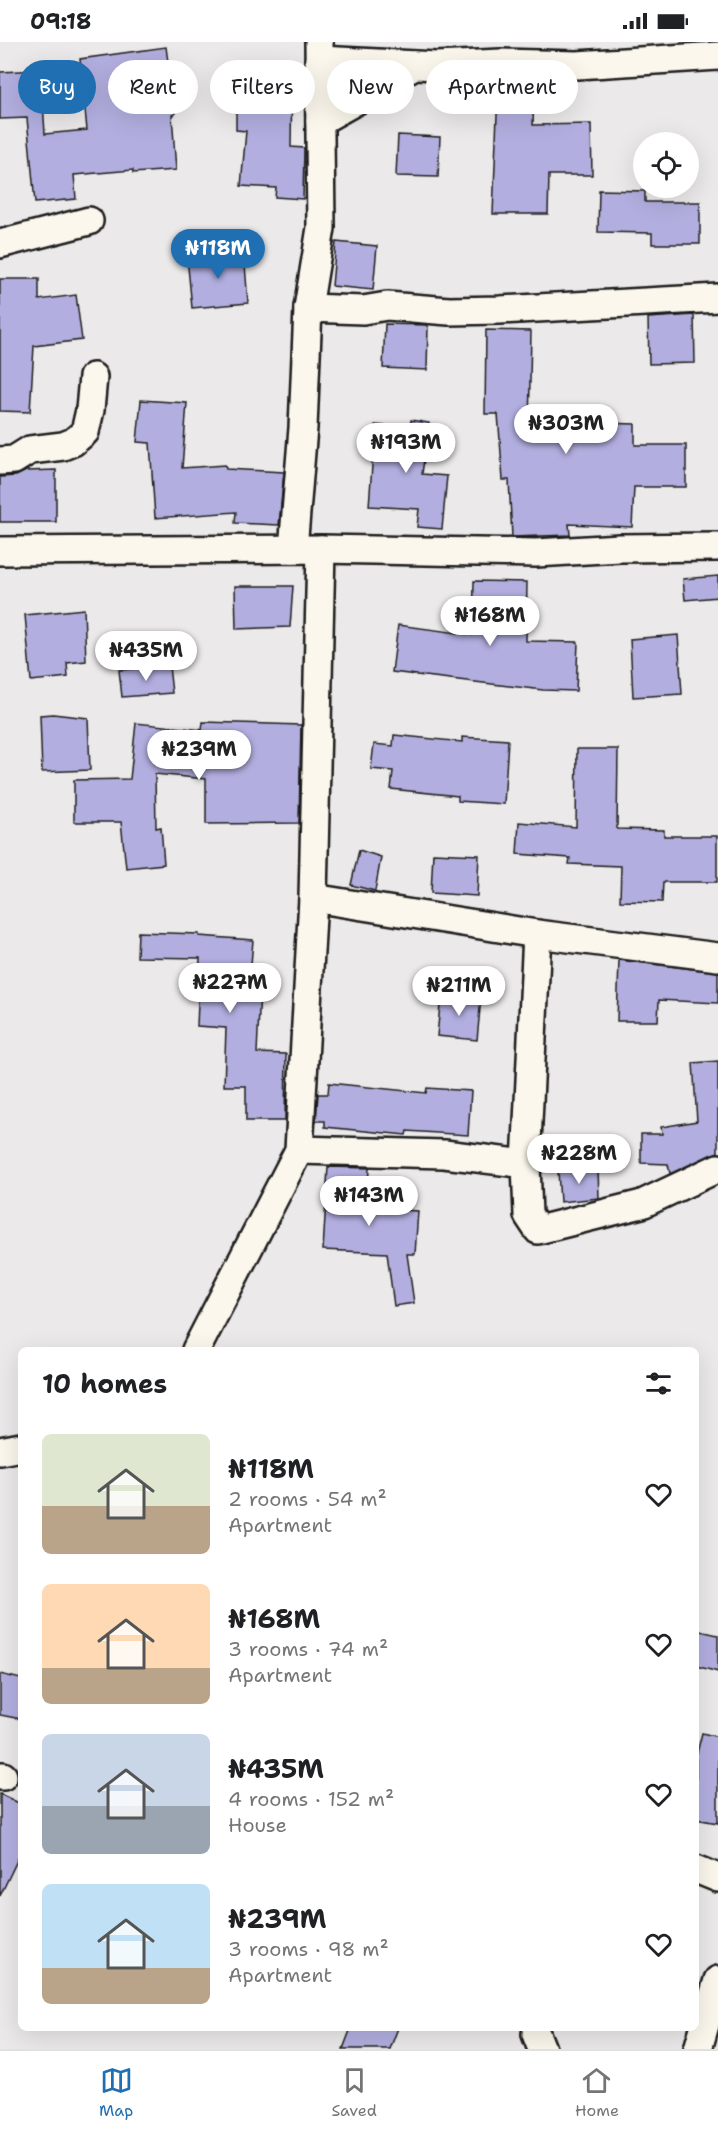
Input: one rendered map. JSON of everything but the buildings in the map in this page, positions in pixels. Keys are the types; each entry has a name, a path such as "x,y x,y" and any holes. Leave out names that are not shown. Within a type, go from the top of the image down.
{"street":[{"path":"293,549 303,428 308,308 321,228 319,51 380,60"},
{"path":"414,65 501,63 577,65 718,56"},
{"path":"320,121 332,114"},
{"path":"0,244 89,221"},
{"path":"308,308 363,310 387,306 449,311 500,310 718,298"},
{"path":"0,461 14,460 30,450 63,446 73,442 85,432 90,410 93,376"},
{"path":"0,551 321,549 536,552 718,547"},
{"path":"198,1347 299,1150 313,898 321,549"},
{"path":"313,898 537,934 718,957"},
{"path":"537,934 526,1164 528,1215 538,1230 642,1204 718,1168"},
{"path":"299,1150 444,1154 526,1164"},
{"path":"0,1451 18,1448"},
{"path":"699,1870 718,1878"},
{"path":"698,2049 718,1980"}]}
